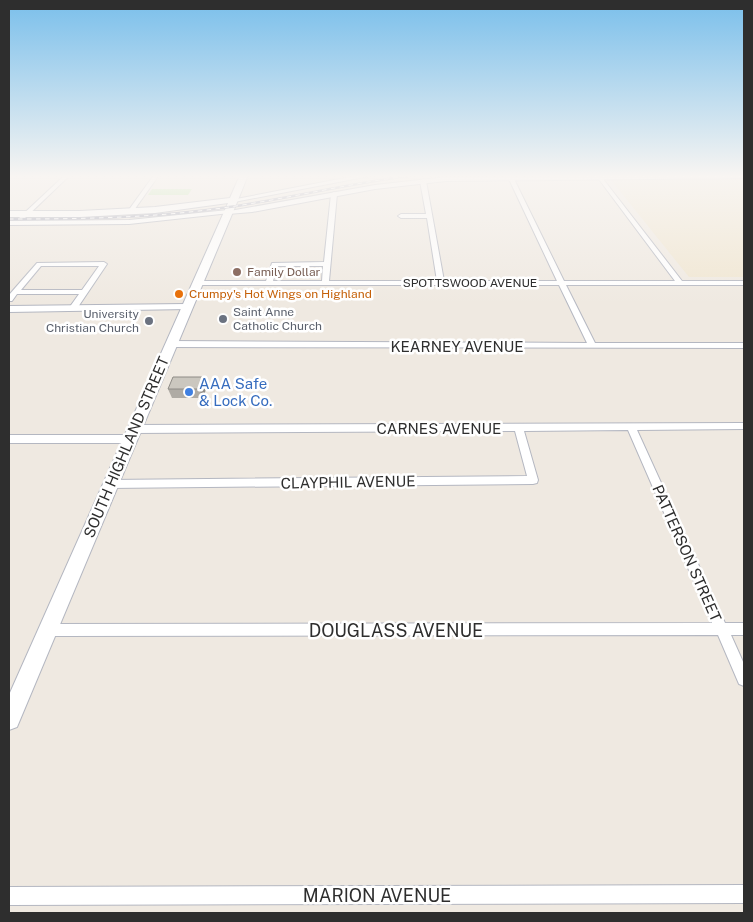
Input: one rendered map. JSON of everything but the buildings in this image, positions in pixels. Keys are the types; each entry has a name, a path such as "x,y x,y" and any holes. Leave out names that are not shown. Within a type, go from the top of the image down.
{"main road":[{"name":"SOUTH HIGHLAND STREET","path":"9,719 225,218"}],"street":[{"path":"9,230 22,218"},
{"path":"9,223 129,222 168,218"},
{"path":"325,283 332,218"},
{"path":"430,218 441,283"},
{"path":"530,218 592,346"},
{"path":"631,218 680,283"},
{"path":"9,299 39,264 104,264 73,308"},
{"path":"269,283 274,264 327,264"},
{"name":"SPOTTSWOOD AVENUE","path":"196,283 744,283"},
{"path":"15,292 85,292"},
{"path":"9,309 186,307"},
{"name":"KEARNEY AVENUE","path":"170,344 744,346"},
{"name":"CARNES AVENUE","path":"9,439 131,434 744,426"},
{"name":"PATTERSON STREET","path":"631,427 744,679"},
{"name":"CLAYPHIL AVENUE","path":"109,484 533,480 519,428"},
{"name":"DOUGLASS AVENUE","path":"48,630 744,629"},
{"name":"MARION AVENUE","path":"9,896 744,894"}],"shaded area":[{"path":"642,218 744,218 744,277 689,277"}],"railway":[{"path":"9,219 91,218"}],"place":[{"name":"Family Dollar","path":"237,272"},
{"name":"Crumpy's Hot Wings on Highland","path":"179,294"},
{"name":"Saint Anne Catholic Church","path":"223,319"},
{"name":"University Christian Church","path":"149,321"},
{"name":"AAA Safe & Lock Co.","path":"189,392"}]}
